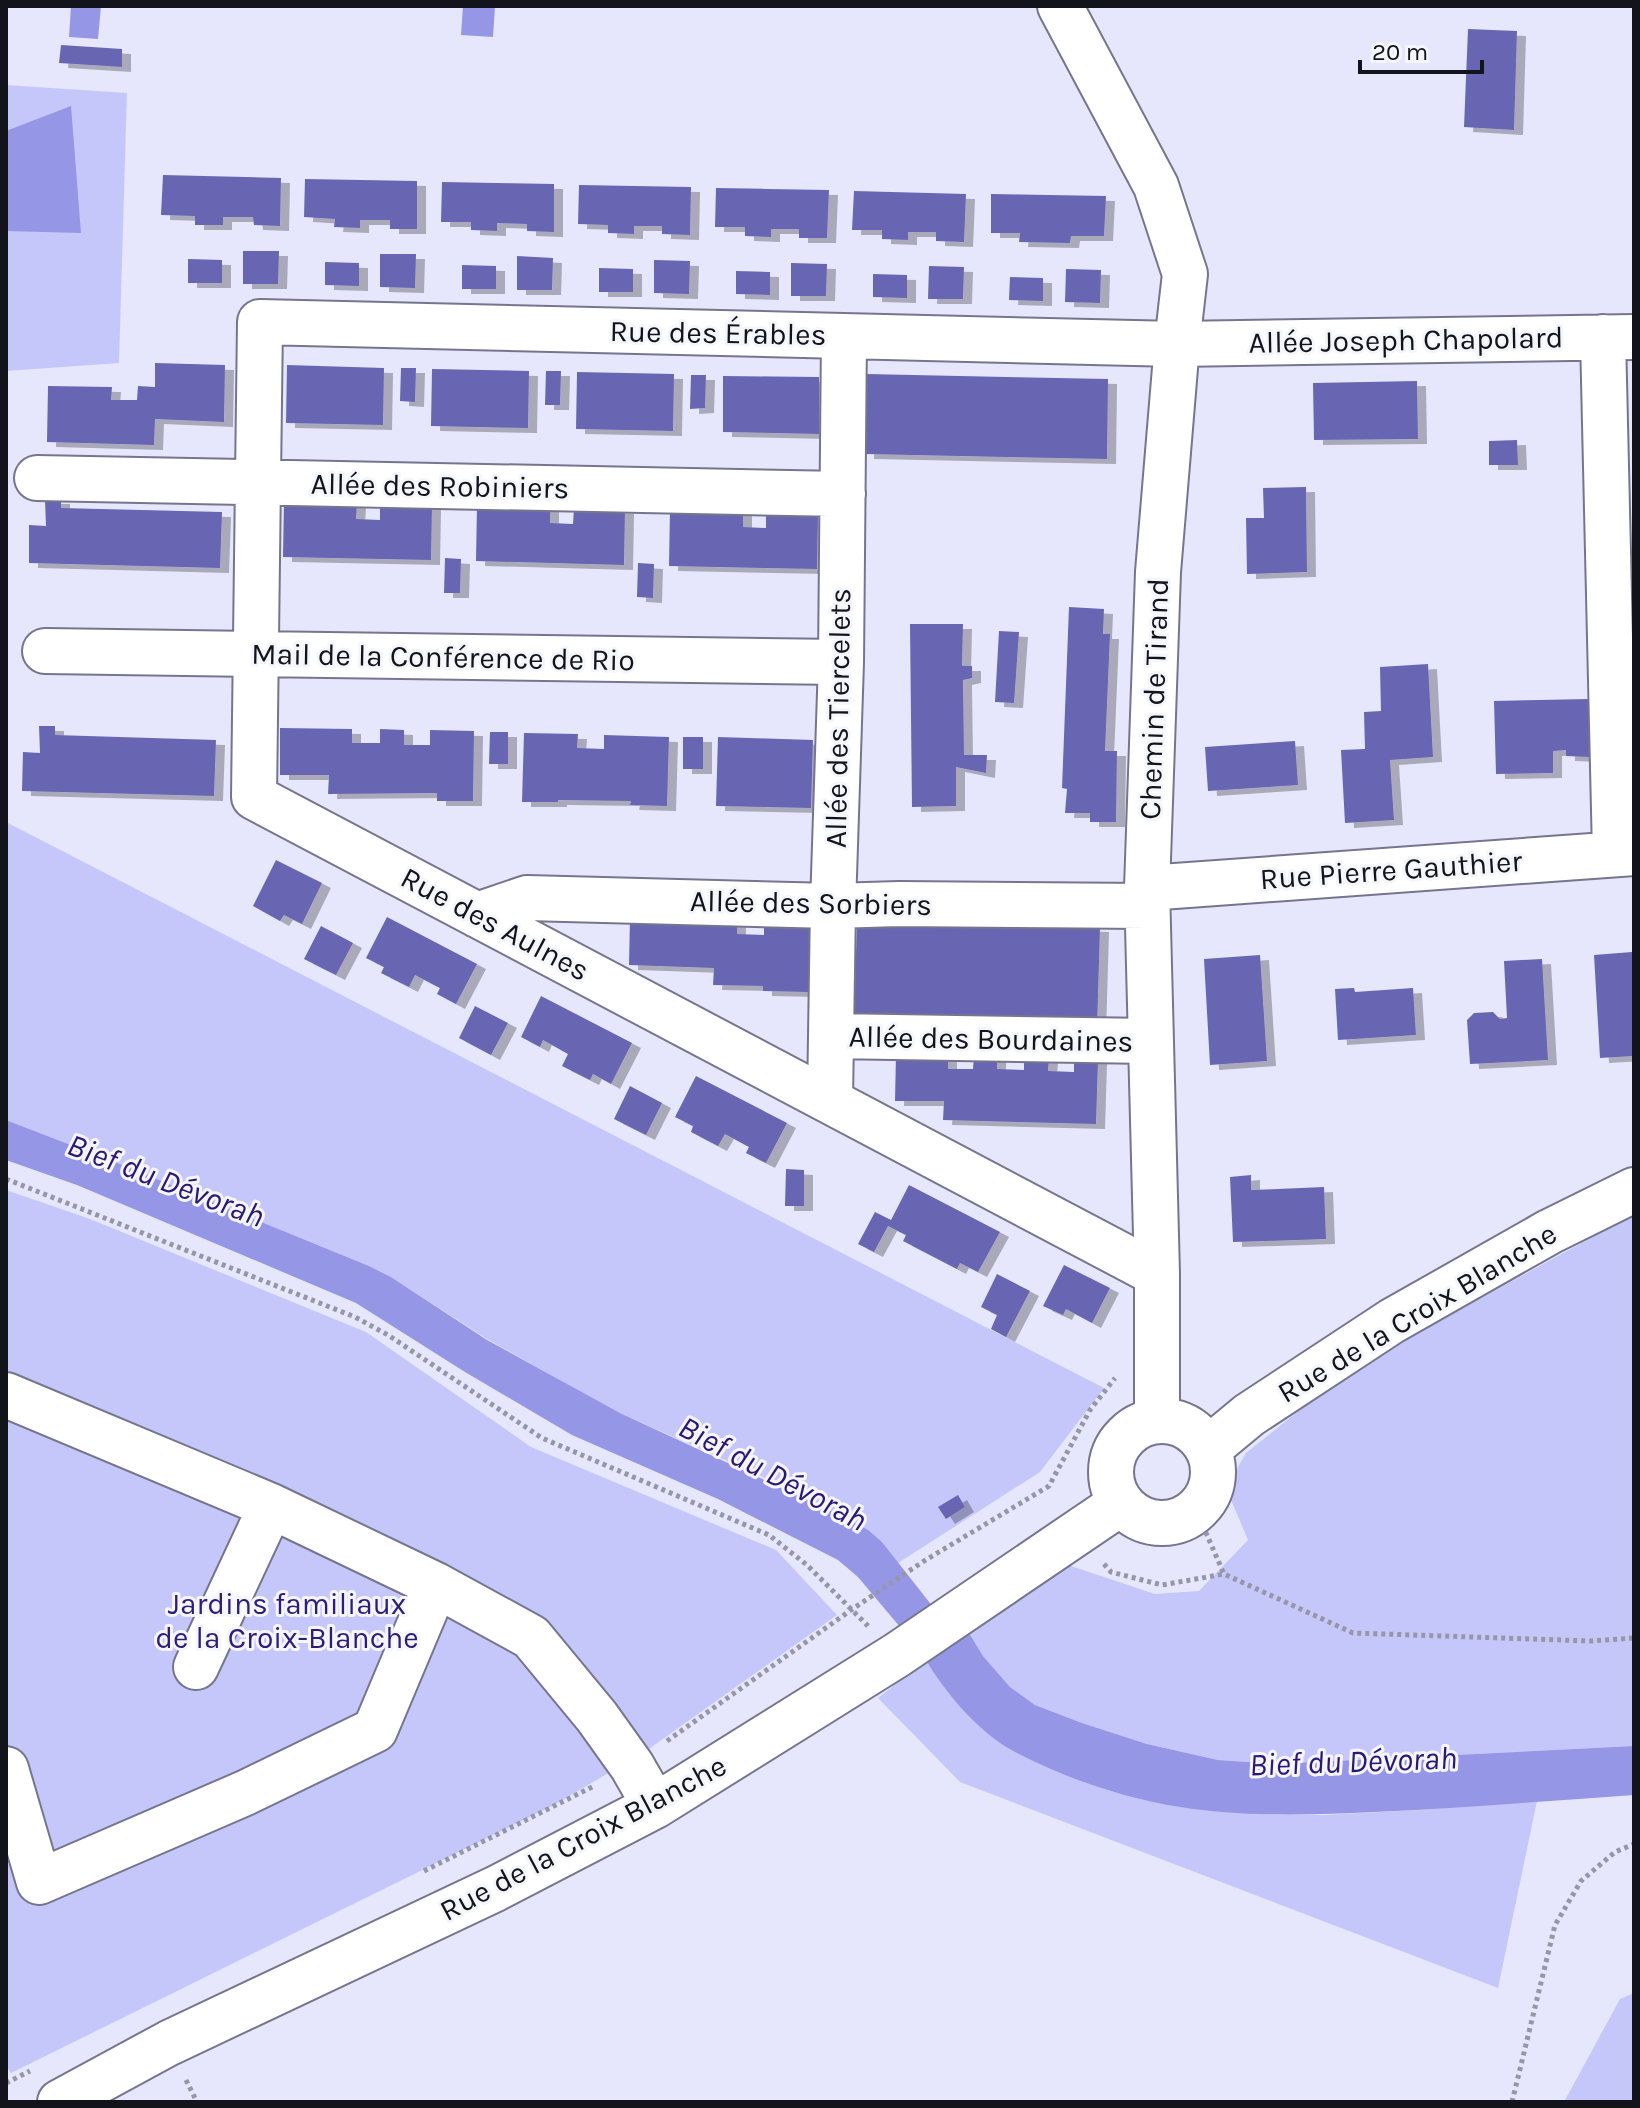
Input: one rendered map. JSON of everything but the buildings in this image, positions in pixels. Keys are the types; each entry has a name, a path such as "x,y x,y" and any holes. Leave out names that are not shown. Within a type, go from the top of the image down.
{"street":[{"name":"Chemin de Tirand","path":"1060,6 1156,186 1185,274 1158,572 1147,897 1157,1274 1157,1421"},
{"name":"Rue des Érables","path":"260,322 1177,344"},
{"name":"Rue des Aulnes","path":"260,322 254,797 1157,1274"},
{"name":"Allée des Tiercelets","path":"830,1101 841,662 844,336"},
{"name":"Allée Joseph Chapolard","path":"1177,344 1618,337"},
{"path":"1618,337 1625,853"},
{"name":"Allée des Robiniers","path":"37,478 843,494"},
{"name":"Mail de la Conférence de Rio","path":"45,651 841,662"},
{"name":"Rue Pierre Gauthier","path":"1147,897 1625,853"},
{"name":"Allée des Sorbiers","path":"477,915 527,898 833,906 1147,897"},
{"name":"Allée des Bourdaines","path":"831,1036 1151,1041"},
{"name":"Rue de la Croix Blanche","path":"1208,1449 1249,1415 1392,1321 1549,1232 1634,1190"},
{"path":"6,1395 271,1506 436,1585 531,1637 597,1717 632,1766 655,1806"},
{"path":"1157,1421 1183,1425 1198,1435 1208,1449 1213,1466 1213,1484 1205,1500 1181,1520 1164,1524 1146,1521 1121,1503 1113,1486 1111,1469 1115,1452 1125,1437 1139,1426 1157,1421"},
{"name":"Rue de la Croix Blanche","path":"47,2085 169,2043 495,1889 655,1806 897,1655 1121,1503"},
{"path":"196,1667 271,1506"},
{"path":"6,1769 39,1882 245,1793 375,1730 436,1585"}],"path":[{"path":"6,1179 355,1317 388,1335 542,1438 769,1535 807,1565 851,1610"},
{"path":"418,1874 632,1766 851,1610 924,1561 1049,1486 1090,1410 1126,1364 1157,1365"},
{"path":"1196,1510 1224,1574 1353,1633 1591,1641 1634,1638"},
{"path":"1512,2102 1555,1925 1581,1881 1615,1852 1634,1844"},
{"path":"6,2083 47,2085"}],"green space":[{"path":"6,85 127,93 119,363 6,371"},
{"path":"6,822 1104,1388 1040,1472 898,1563 882,1542 763,1477 620,1413 487,1339 369,1266 6,1120"},
{"name":"Jardins familiaux de la Croix-Blanche","path":"6,1190 90,1219 366,1332 531,1447 776,1550 837,1615 646,1751 552,1806 11,2073 6,2066"},
{"path":"1634,1214 1634,1746 1274,1764 1218,1760 1147,1744 1035,1705 1010,1687 983,1656 966,1628 1068,1565 1155,1594 1199,1591 1248,1540 1226,1488 1246,1453 1326,1389 1391,1348"},
{"path":"926,1660 951,1695 982,1728 1011,1750 1110,1791 1180,1807 1261,1814 1324,1815 1537,1801 1498,1988 960,1782 878,1698"},
{"path":"1634,1993 1634,2102 1564,2102 1620,1999"}],"water":[{"path":"71,6 101,6 98,39 69,37"},
{"path":"463,6 495,6 493,37 461,35"},
{"path":"71,106 81,233 6,231 6,131"},
{"path":"6,1120 391,1277 487,1340 620,1413 868,1530 882,1542 933,1607 900,1627 858,1577 838,1560 718,1499 572,1435 356,1303 77,1185 6,1160"},
{"name":"Bief du Dévorah","path":"966,1628 983,1656 1010,1687 1035,1705 1147,1744 1218,1760 1274,1764 1634,1746 1634,1795 1301,1814 1203,1810 1137,1798 1094,1786 1032,1761 1001,1743 976,1723 953,1699 926,1660"}]}
